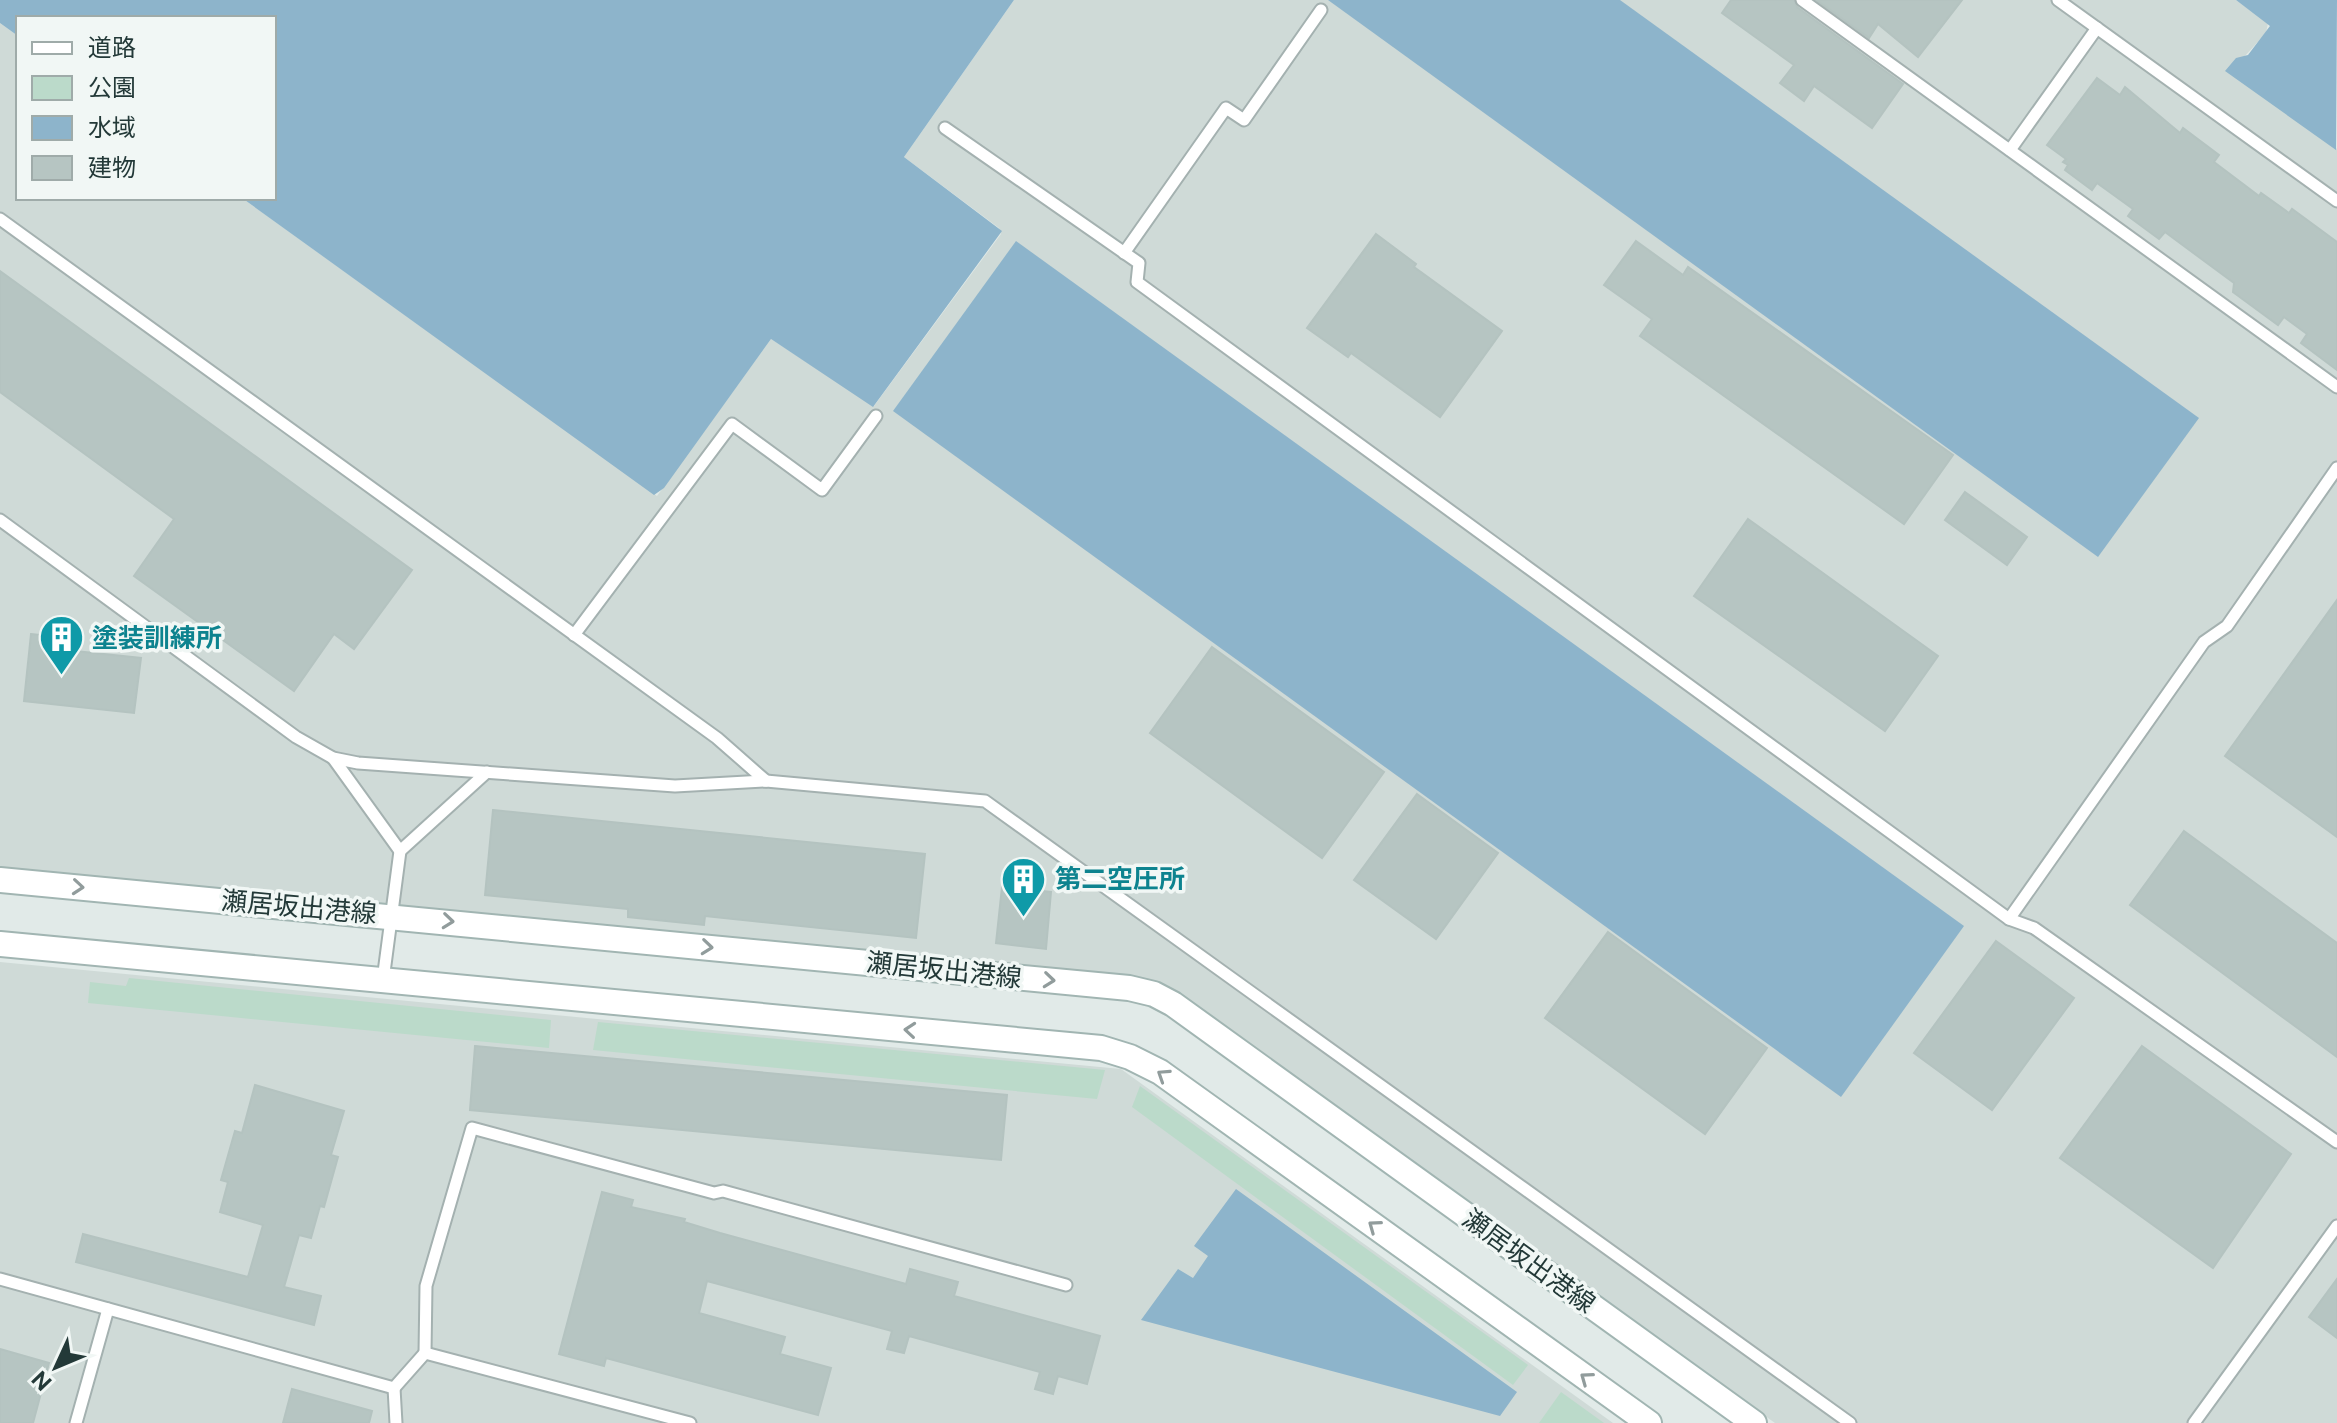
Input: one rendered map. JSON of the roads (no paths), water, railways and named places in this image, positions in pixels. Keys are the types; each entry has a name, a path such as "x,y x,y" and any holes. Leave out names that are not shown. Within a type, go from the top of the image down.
{"main road":[{"name":"瀬居坂出港線","path":"0,880 1129,988 1154,994 1754,1423"},
{"path":"0,944 1085,1047 1130,1057 1160,1072 1649,1423"}],"lane":[{"path":"1802,0 2337,387"},
{"path":"2058,0 2337,201"},
{"path":"1124,253 1226,108 1244,120 1321,10"},
{"path":"2010,150 2097,28"},
{"path":"945,128 1139,263 1137,282 2009,919 2034,928 2337,1142"},
{"path":"0,219 717,738 766,781"},
{"path":"574,635 732,424 822,490 876,416"},
{"path":"2009,919 2204,642 2227,626 2337,468"},
{"path":"0,520 296,737 333,758 358,763 675,786 766,781 985,801 1850,1423"},
{"path":"333,758 400,851"},
{"path":"383,980 400,851 487,772"},
{"path":"396,1423 394,1388 425,1353 426,1286 472,1128 714,1193 723,1191 1066,1285"},
{"path":"2194,1423 2337,1226"},
{"path":"0,1279 394,1388"},
{"path":"76,1423 108,1309"},
{"path":"425,1353 690,1423"}],"water":[{"path":"0,0 1014,0 904,157 1002,231 873,407 771,339 664,488 654,495 245,200 276,200 276,16 16,16 16,35 0,23"},
{"path":"1328,0 1620,0 2199,418 2098,557"},
{"path":"2236,0 2337,0 2336,150 2225,71 2236,58 2248,55 2270,26"},
{"path":"1016,241 1964,926 1841,1097 893,411"},
{"path":"1236,1189 1517,1392 1500,1416 1141,1320 1178,1269 1193,1278 1208,1256 1194,1246"}],"place":[{"name":"塗装訓練所","path":"61,677"},
{"name":"第二空圧所","path":"1024,918"}]}
